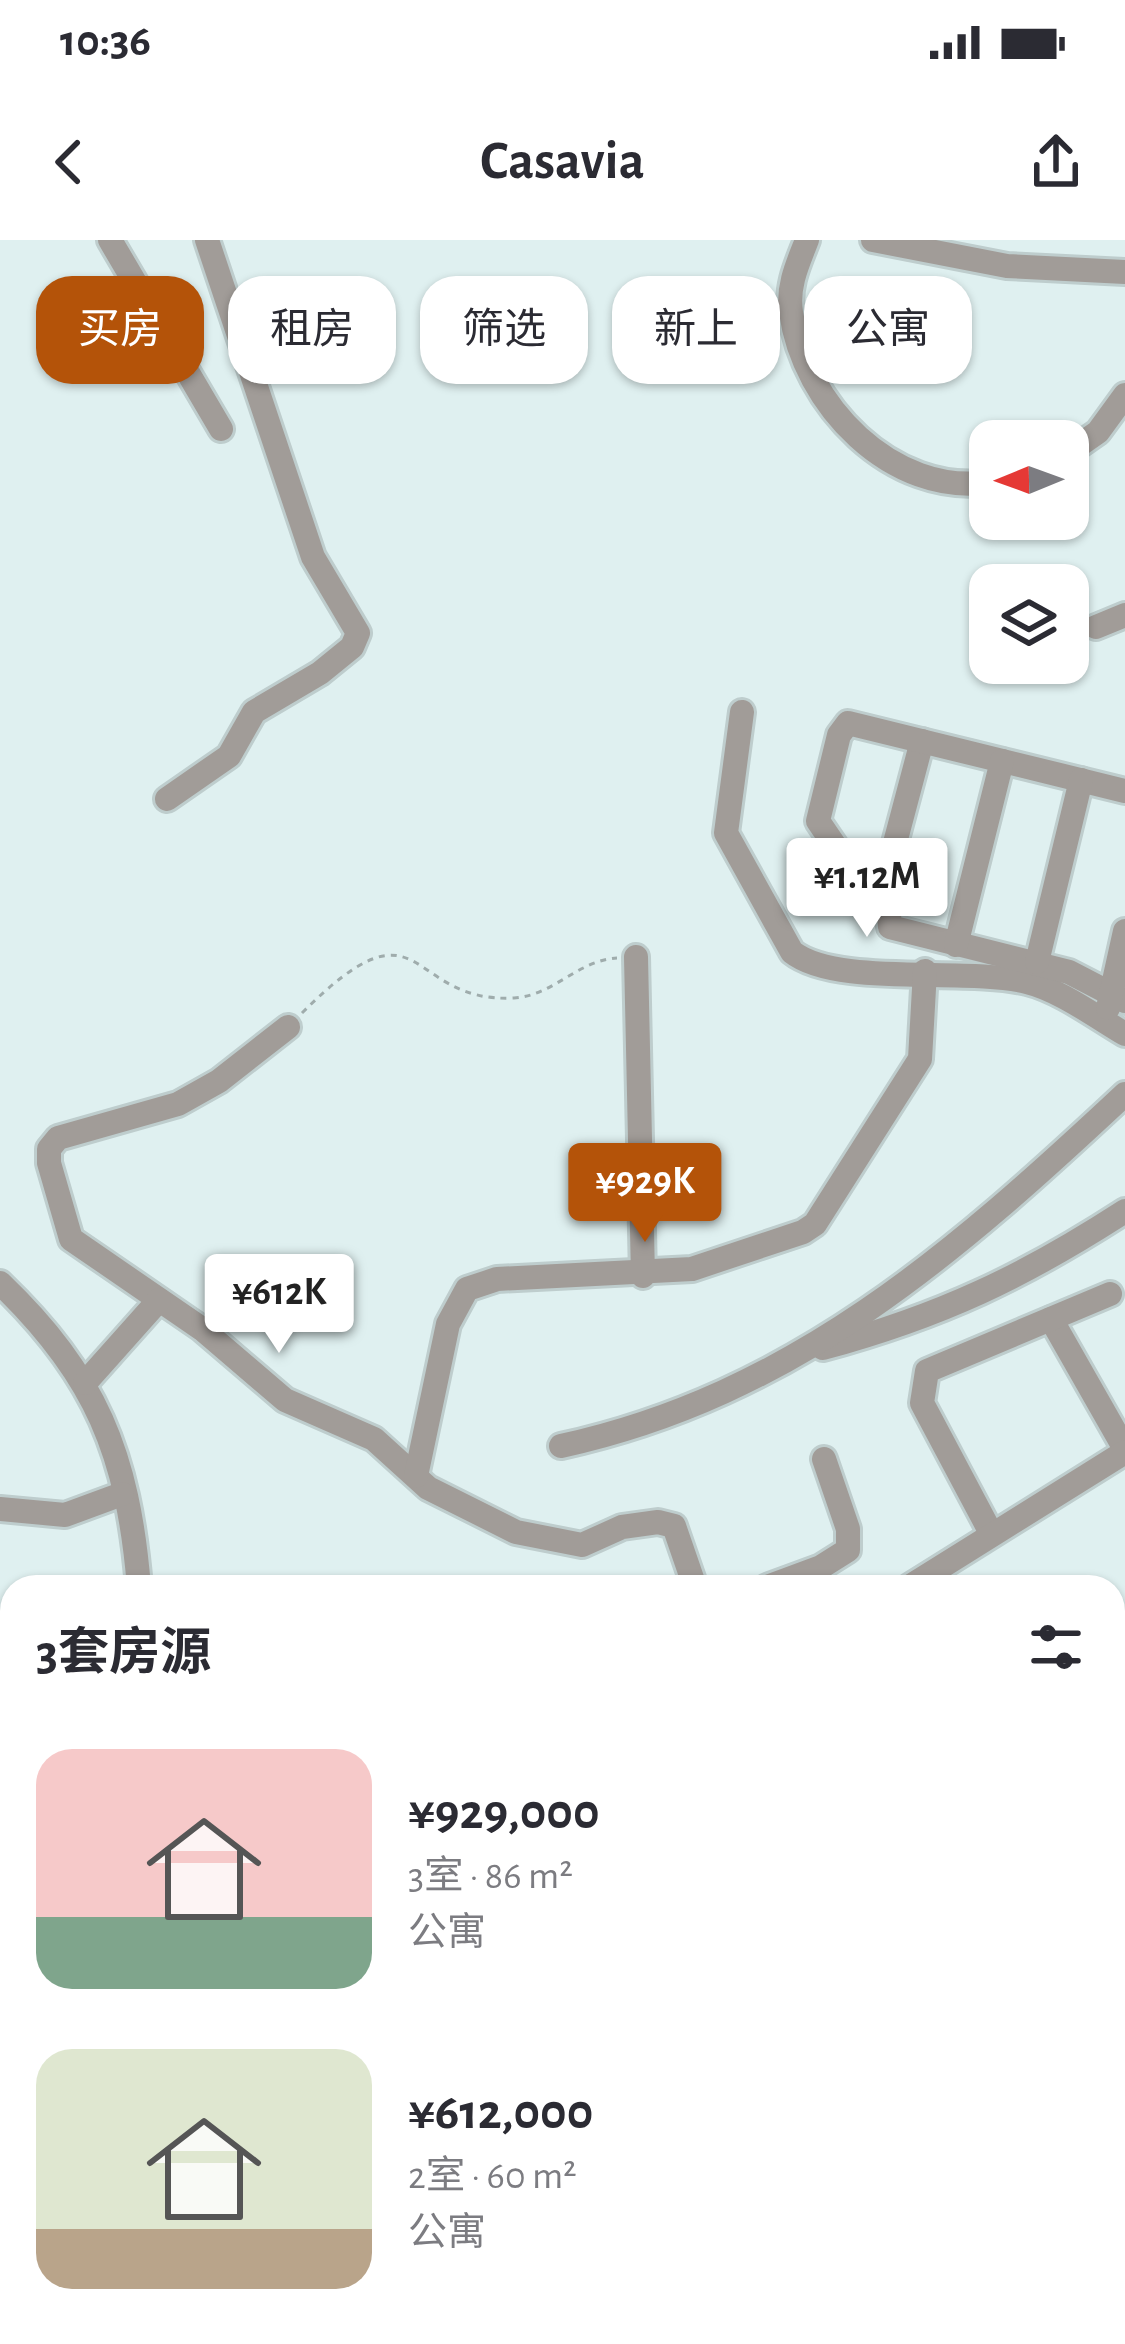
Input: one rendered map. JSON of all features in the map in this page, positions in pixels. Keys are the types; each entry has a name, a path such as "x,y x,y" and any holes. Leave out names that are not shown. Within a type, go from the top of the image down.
{"street":[{"path":"110,240 221,429"},
{"path":"167,799 229,756 266,702 320,673 352,647 358,633 313,556 224,277 207,240"},
{"path":"808,240 793,274 790,309 800,347 832,409 858,438 894,464 931,480 969,481"},
{"path":"872,240 1125,272"},
{"path":"1089,438 1125,395"},
{"path":"1096,627 1125,615"},
{"path":"742,712 726,833 793,952 806,962 833,970 926,971 1032,983 1115,1028 1125,931"},
{"path":"886,877 837,849 818,820 839,735 848,724 1125,791"},
{"path":"922,741 886,877 890,927 1069,972 1118,999"},
{"path":"956,945 1002,761"},
{"path":"1037,962 1081,780"},
{"path":"636,957 643,1276"},
{"path":"416,1476 448,1324 466,1289 497,1279 643,1276 754,1253 815,1224 920,1059 926,971"},
{"path":"288,1028 219,1081 178,1103 75,1131 50,1149 71,1239 159,1300 285,1400 374,1439 445,1498 516,1532 568,1545 582,1545 622,1527 658,1522 674,1526 691,1575"},
{"path":"561,1446 643,1428 802,1354 898,1292 1030,1183 1125,1094"},
{"path":"802,1354 898,1328 997,1289 1125,1211"},
{"path":"0,1283 86,1383 107,1422 137,1575"},
{"path":"991,1532 922,1402 927,1371 1110,1294"},
{"path":"86,1383 159,1300"},
{"path":"927,1575 1125,1451 1051,1319"},
{"path":"799,1575 848,1550 848,1528 824,1459"},
{"path":"0,1509 64,1516 122,1494"}],"path":[{"path":"288,1028 345,970 386,955 409,957 457,988 517,998 541,992 598,959 636,957"}]}
